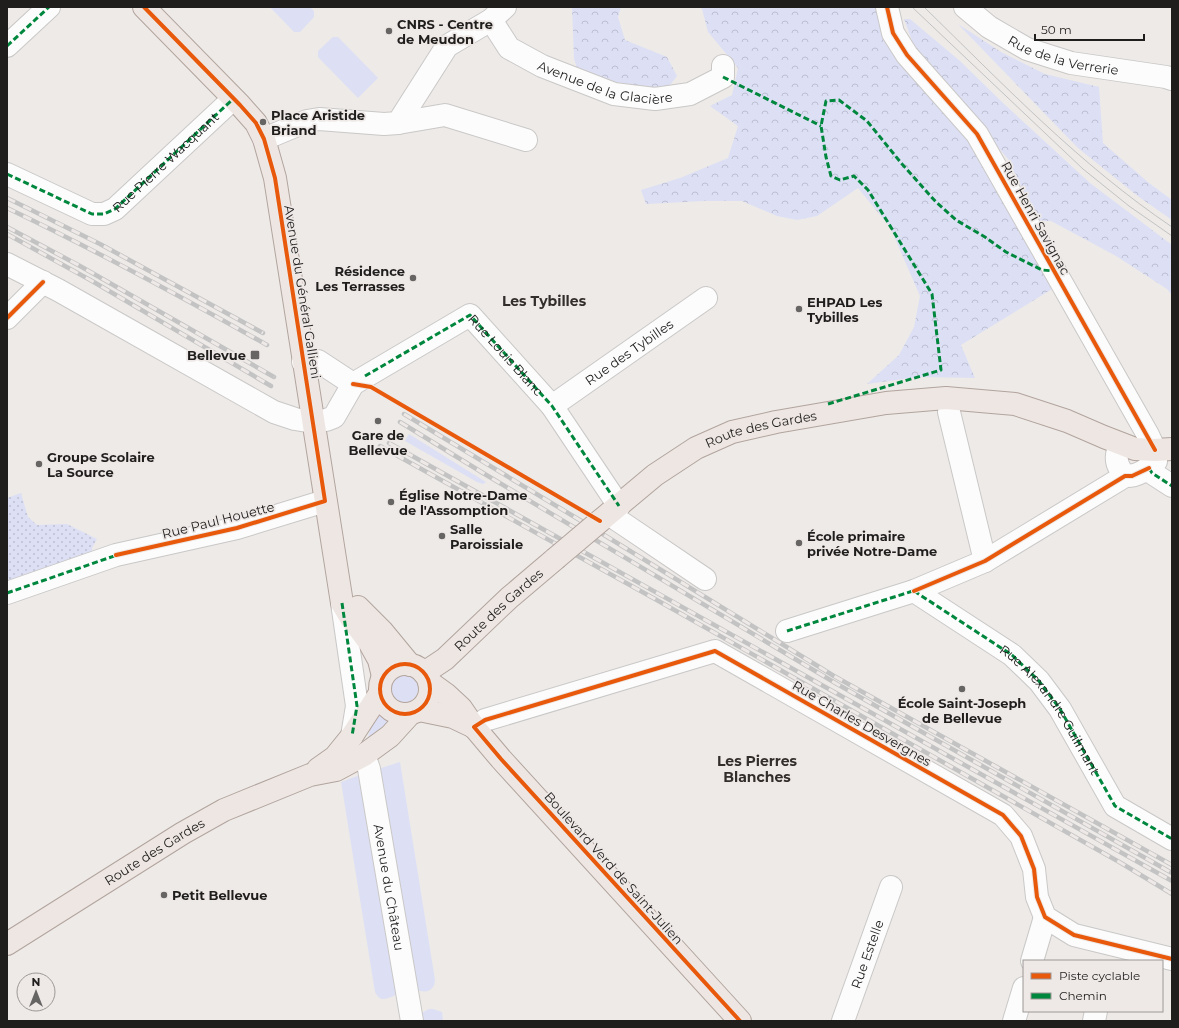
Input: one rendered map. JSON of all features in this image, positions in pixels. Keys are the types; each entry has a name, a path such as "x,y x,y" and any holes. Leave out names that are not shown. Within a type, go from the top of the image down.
{"main road":[{"name":"Avenue du Général Gallieni","path":"144,7 256,123 264,139 274,178 340,595 351,618 369,642 379,660 382,685"},
{"name":"Route des Gardes","path":"421,673 445,659 509,598 656,475 696,448 732,432 780,421 886,403 946,398 1015,404 1067,421 1120,444 1159,456"},
{"path":"340,595 382,631 421,673 430,693 426,703 415,712 400,714 391,710 383,703 382,685"},
{"path":"364,755 364,738 366,728 382,685 391,668 400,664 421,673"},
{"name":"Boulevard Verd de Saint-Julien","path":"421,673 461,708 501,759 740,1021"},
{"name":"Route des Gardes","path":"310,775 335,757 352,736 382,685"},
{"name":"Route des Gardes","path":"7,944 183,833 224,810 310,775 336,770 364,755 390,736 415,712"},
{"name":"Boulevard Verd de Saint-Julien","path":"415,712 453,717 474,726"}],"street":[{"path":"7,46 49,7"},
{"name":"Rue Henri Savignac","path":"887,7 893,33 907,55 977,134 1159,456"},
{"name":"Rue de la Verrerie","path":"965,7 989,27 1027,49 1071,64 1172,79"},
{"path":"398,123 447,46 498,13"},
{"name":"Avenue de la Glacière","path":"498,13 509,48 542,66 614,94 655,99 690,94 724,77 723,66"},
{"name":"Rue Pierre Wacquant","path":"7,174 92,214 104,214 115,209 233,98"},
{"path":"264,139 307,121 319,119 384,124 445,115 526,140"},
{"path":"7,264 43,282 274,412 295,419 313,422"},
{"path":"7,318 43,282"},
{"name":"Rue des Tybilles","path":"552,406 706,298"},
{"name":"Rue Louis Blanc","path":"313,422 334,417 353,384 470,315 552,406 610,513 628,527 705,578"},
{"path":"304,362 318,361 353,384"},
{"path":"949,412 985,561"},
{"path":"1120,444 1116,455 1118,468 1124,476"},
{"path":"787,631 914,591 985,561 1124,476 1132,476 1159,456"},
{"path":"1159,456 1152,473 1172,486"},
{"name":"Rue Paul Houette","path":"7,593 116,555 237,528 325,501"},
{"name":"Rue Alexandre Guilmant","path":"914,591 1012,655 1039,681 1060,708 1115,806 1172,839"},
{"name":"Avenue du Général Gallieni","path":"340,595 357,706 352,736"},
{"name":"Rue Charles Desvergnes","path":"474,726 485,720 715,651 1003,815 1021,836 1034,869 1037,897 1045,917"},
{"name":"Avenue du Château","path":"364,755 369,769 412,1021"},
{"name":"Rue Estelle","path":"843,1021 891,887"},
{"path":"1032,960 1045,917 1074,935 1111,953 1172,959"},
{"path":"1014,1021 1023,991"}],"green space":[{"path":"270,7 310,7 314,11 314,17 300,32 294,32"},
{"path":"572,7 621,7 618,17 625,40 667,57 677,76 667,89 646,88 600,79 577,68 574,59"},
{"path":"699,7 878,7 974,142 1057,286 961,345 975,378 918,377 867,384 899,355 914,327 920,296 890,227 858,188 817,216 797,220 777,216 742,201 646,204 641,190 680,178 728,158 738,126 710,106 732,95 738,68 708,32 702,9"},
{"path":"904,19 910,19 960,61 1090,183 1172,245 1172,295 1167,289 1116,256 1051,221 1038,221 1008,159 918,57"},
{"path":"958,24 1001,52 1045,74 1099,87 1103,143 1149,183 1172,200 1172,220 1139,197 1078,148"},
{"path":"333,37 338,37 378,78 358,98 318,57 318,51"},
{"path":"409,434 486,482 483,484 477,482 405,441"},
{"path":"21,493 28,517 37,525 67,524 97,539 92,548 93,556 15,583 7,579 7,498"},
{"path":"403,673 409,674 417,682 417,694 409,702 403,703 397,702 389,694 388,688 389,682 397,674"},
{"path":"379,714 391,722 368,741 371,727"},
{"path":"400,762 435,980 435,984 428,991 422,991 415,988 378,769"},
{"path":"363,774 397,994 384,999 379,998 375,992 341,782"},
{"path":"429,1009 442,1012 443,1021 418,1021 420,1014"}],"tram line":[{"path":"912,7 1083,169 1129,206 1172,236"},
{"path":"924,7 1043,123 1138,203 1172,227"}],"railway":[{"path":"7,198 100,244 263,333"},
{"path":"7,208 138,274 267,345"},
{"path":"7,227 80,266 274,377"},
{"path":"7,234 92,281 271,386"},
{"path":"404,414 834,676 1172,865"},
{"path":"400,422 837,684 1172,873"},
{"path":"389,443 1172,881"},
{"path":"380,446 655,599 1121,863 1172,894"}],"marked path":[{"path":"7,46 49,7"},
{"path":"723,77 821,126"},
{"path":"7,174 92,214 104,214 115,209 233,99"},
{"path":"828,404 941,370 932,294 868,190 854,176 840,180 831,176 821,126 826,101 839,100 867,121 902,164 936,202 956,220 985,237 1006,252 1042,270 1054,271"},
{"path":"365,376 470,315 552,406 619,506"},
{"path":"1149,468 1152,473 1172,486"},
{"path":"7,593 120,554"},
{"path":"787,631 916,590"},
{"path":"914,591 1012,655 1039,681 1060,709 1115,806 1172,839"},
{"path":"342,603 357,706 352,736"}],"cycle path":[{"path":"116,555 237,528 325,501 275,178 264,139 256,123 240,105 144,7"},
{"path":"887,7 893,33 907,55 977,134 1155,450"},
{"path":"7,318 43,282"},
{"path":"353,384 371,387 600,521"},
{"path":"914,591 985,561 1125,476 1132,476 1149,468"},
{"path":"740,1021 501,759 474,727 485,720 715,651 1003,815 1021,836 1034,869 1037,897 1045,917 1074,935 1172,959"},
{"path":"405,664 415,666 423,671 428,679 430,689 428,699 423,707 415,712 405,714 395,712 387,707 382,699 380,689 382,679 387,671 395,666 405,664"}],"place":[{"name":"CNRS - Centre de Meudon","path":"389,31"},
{"name":"Place Aristide Briand","path":"263,122"},
{"name":"Résidence Les Terrasses","path":"413,278"},
{"name":"EHPAD Les Tybilles","path":"799,309"},
{"name":"Bellevue","path":"255,355"},
{"name":"Gare de Bellevue","path":"378,421"},
{"name":"Groupe Scolaire La Source","path":"39,464"},
{"name":"Église Notre-Dame de l'Assomption","path":"391,502"},
{"name":"Salle Paroissiale","path":"442,536"},
{"name":"École primaire privée Notre-Dame","path":"799,543"},
{"name":"École Saint-Joseph de Bellevue","path":"962,689"},
{"name":"Petit Bellevue","path":"164,895"}],"district":[{"name":"Les Tybilles","path":"544,301"},
{"name":"Les Pierres Blanches","path":"757,770"}]}
